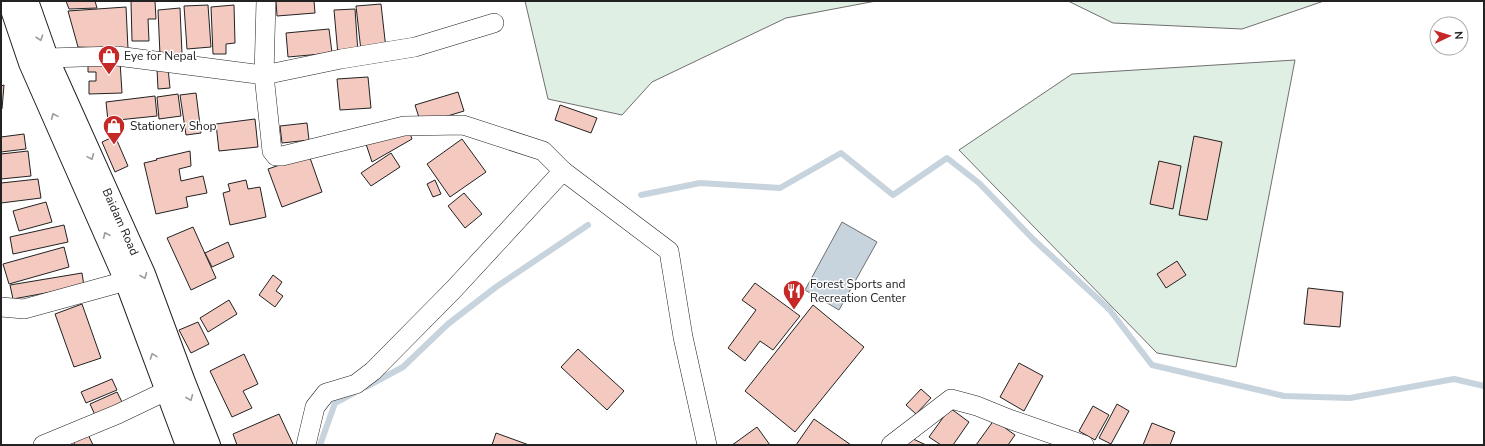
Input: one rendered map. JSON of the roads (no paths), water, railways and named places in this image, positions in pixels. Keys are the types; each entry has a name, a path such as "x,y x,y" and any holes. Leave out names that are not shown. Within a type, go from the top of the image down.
{"main road":[{"name":"Baidam Road","path":"9,1 30,63 126,281 187,445"},
{"name":"Baidam Road","path":"27,1 47,58 144,274 209,445"}],"street":[{"path":"266,1 264,75 272,151 276,156 282,156 404,126 463,125 543,151 563,171 669,250 683,337 707,445"},
{"path":"47,58 117,56 264,75 341,59 415,47 494,23"},
{"path":"306,445 315,407 326,393 356,384 373,371 454,289 563,171"},
{"path":"1,307 24,309 126,281"},
{"path":"43,445 118,414 166,391"},
{"path":"891,445 951,399 977,406 1009,419 1084,445"}],"waterway":[{"path":"641,195 700,183 780,188 841,153 893,195 947,158 979,183 1033,239 1109,309 1152,365 1284,396 1350,398 1454,379 1484,386"},
{"path":"366,387 403,367 448,324 496,287 588,225"},
{"path":"320,445 335,403 354,393"}],"place":[{"name":"Eye for Nepal","path":"109,76"},
{"name":"Stationery Shop","path":"114,146"},
{"name":"Forest Sports and Recreation Center","path":"794,310"}]}
